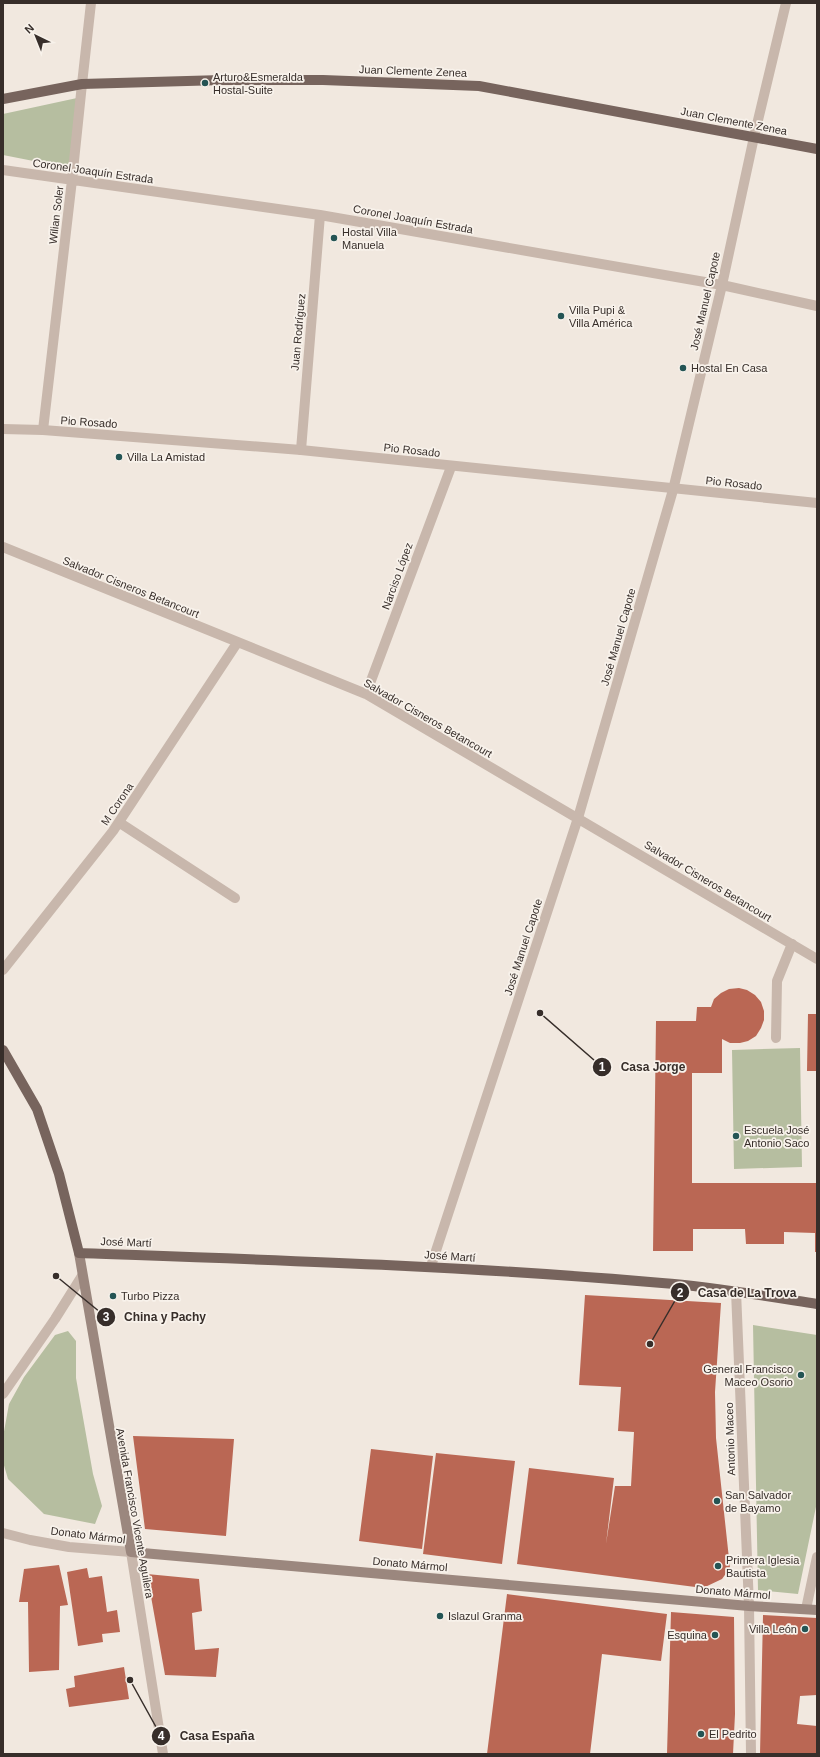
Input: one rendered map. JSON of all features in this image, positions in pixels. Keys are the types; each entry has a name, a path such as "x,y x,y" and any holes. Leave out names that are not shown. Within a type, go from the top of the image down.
{"main road":[{"name":"Juan Clemente Zenea","path":"3,99 82,84 222,80 323,80 479,86 817,149"},
{"name":"Avenida Francisco Vicente Aguilera","path":"3,1050 37,1109 59,1174 79,1252 131,1552"},
{"name":"José Martí","path":"79,1252 431,1266 663,1283 736,1291 817,1304"},
{"name":"Donato Mármol","path":"131,1552 749,1606 817,1610"}],"street":[{"name":"Wilian Soler","path":"43,430 91,3"},
{"name":"José Manuel Capote","path":"431,1266 578,818 673,490 722,285 754,137 786,3"},
{"name":"Coronel Joaquín Estrada","path":"3,170 320,215 722,285 817,306"},
{"name":"Juan Rodríguez","path":"301,450 320,215"},
{"name":"Pio Rosado","path":"3,429 43,430 301,450 451,467 817,504"},
{"name":"Narciso López","path":"366,694 451,467"},
{"name":"Salvador Cisneros Betancourt","path":"3,547 366,694 817,959"},
{"name":"M Corona","path":"3,970 120,823 237,643"},
{"path":"120,823 235,898"},
{"path":"776,1038 777,981 792,944"},
{"path":"3,1394 55,1319 82,1276"},
{"name":"Antonio Maceo","path":"736,1291 749,1606 751,1754"},
{"name":"Donato Mármol","path":"3,1533 69,1547 131,1552"},
{"name":"Avenida Francisco Vicente Aguilera","path":"131,1552 163,1754"},
{"path":"806,1609 817,1557"}],"green space":[{"path":"77,98 69,168 3,155 3,114"},
{"path":"800,1048 802,1167 734,1169 732,1050"},
{"path":"753,1325 817,1335 817,1502 798,1594 758,1590"},
{"path":"68,1331 76,1341 76,1378 93,1474 102,1506 95,1524 44,1514 8,1479 3,1462 3,1437 9,1404 24,1377 55,1335"}],"building":[{"path":"739,988 747,990 755,995 761,1002 764,1011 764,1020 756,1036 748,1041 730,1043 722,1039 722,1073 692,1073 692,1183 817,1183 817,1252 815,1252 815,1233 784,1232 784,1244 746,1244 745,1229 693,1229 693,1251 653,1251 656,1021 696,1021 697,1007 711,1007 714,999 721,993 729,989"},
{"path":"808,1014 817,1014 817,1071 807,1071"},
{"path":"585,1295 721,1303 715,1392 716,1438 730,1568 722,1579 703,1588 517,1564 529,1468 614,1478 606,1544 615,1486 631,1486 634,1432 618,1431 621,1387 579,1385"},
{"path":"133,1436 234,1439 226,1536 145,1529"},
{"path":"371,1449 433,1456 422,1549 359,1541"},
{"path":"436,1453 515,1461 502,1564 423,1554"},
{"path":"59,1565 68,1605 60,1606 59,1670 29,1672 28,1602 19,1602 24,1569"},
{"path":"87,1568 89,1578 102,1576 107,1612 117,1610 120,1632 102,1634 103,1642 78,1646 67,1572"},
{"path":"147,1574 199,1579 202,1611 192,1613 195,1650 219,1648 216,1677 165,1675"},
{"path":"507,1594 667,1614 661,1661 602,1654 590,1754 487,1754"},
{"path":"671,1612 734,1617 735,1714 733,1754 667,1754"},
{"path":"763,1615 817,1618 817,1695 800,1696 797,1724 817,1726 817,1754 760,1754"},
{"path":"124,1667 129,1699 69,1707 66,1689 75,1687 74,1676"}],"place":[{"name":"Arturo&Esmeralda Hostal-Suite","path":"205,83"},
{"name":"Hostal Villa Manuela","path":"334,238"},
{"name":"Villa Pupi & Villa América","path":"561,316"},
{"name":"Hostal En Casa","path":"683,368"},
{"name":"Villa La Amistad","path":"119,457"},
{"name":"Casa Jorge","path":"540,1013"},
{"name":"Escuela José Antonio Saco","path":"736,1136"},
{"name":"China y Pachy","path":"56,1276"},
{"name":"Turbo Pizza","path":"113,1296"},
{"name":"Casa de La Trova","path":"650,1344"},
{"name":"General Francisco Maceo Osorio","path":"801,1375"},
{"name":"San Salvador de Bayamo","path":"717,1501"},
{"name":"Primera Iglesia Bautista","path":"718,1566"},
{"name":"Islazul Granma","path":"440,1616"},
{"name":"Villa León","path":"805,1629"},
{"name":"Esquina","path":"715,1635"},
{"name":"Casa España","path":"130,1680"},
{"name":"El Pedrito","path":"701,1734"}]}
